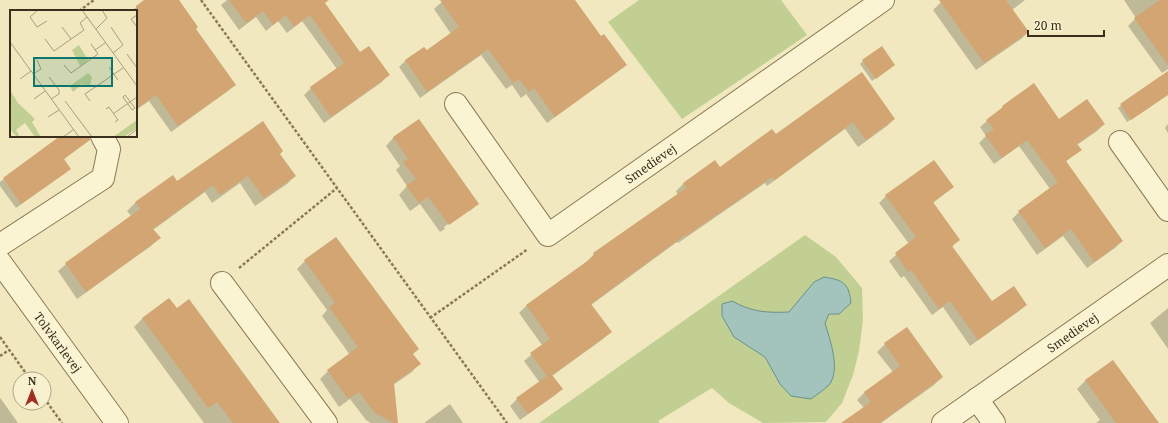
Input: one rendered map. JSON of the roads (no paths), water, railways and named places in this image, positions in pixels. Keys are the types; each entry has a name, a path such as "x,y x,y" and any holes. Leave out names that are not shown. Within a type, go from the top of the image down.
{"street":[{"name":"Smedievej","path":"456,104 548,234 883,0"},
{"path":"0,245 103,178 109,149 103,137"},
{"path":"1120,142 1168,210"},
{"name":"Tolvkarlevej","path":"0,262 117,423"},
{"name":"Smedievej","path":"943,423 1168,265"},
{"path":"222,283 326,423"},
{"path":"977,399 994,423"}],"water":[{"path":"824,277 840,281 844,284 849,291 851,303 839,314 829,314 825,323 834,363 832,379 829,385 811,399 791,396 780,384 765,357 734,337 722,316 722,304 732,301 753,310 789,312 814,282"}]}
